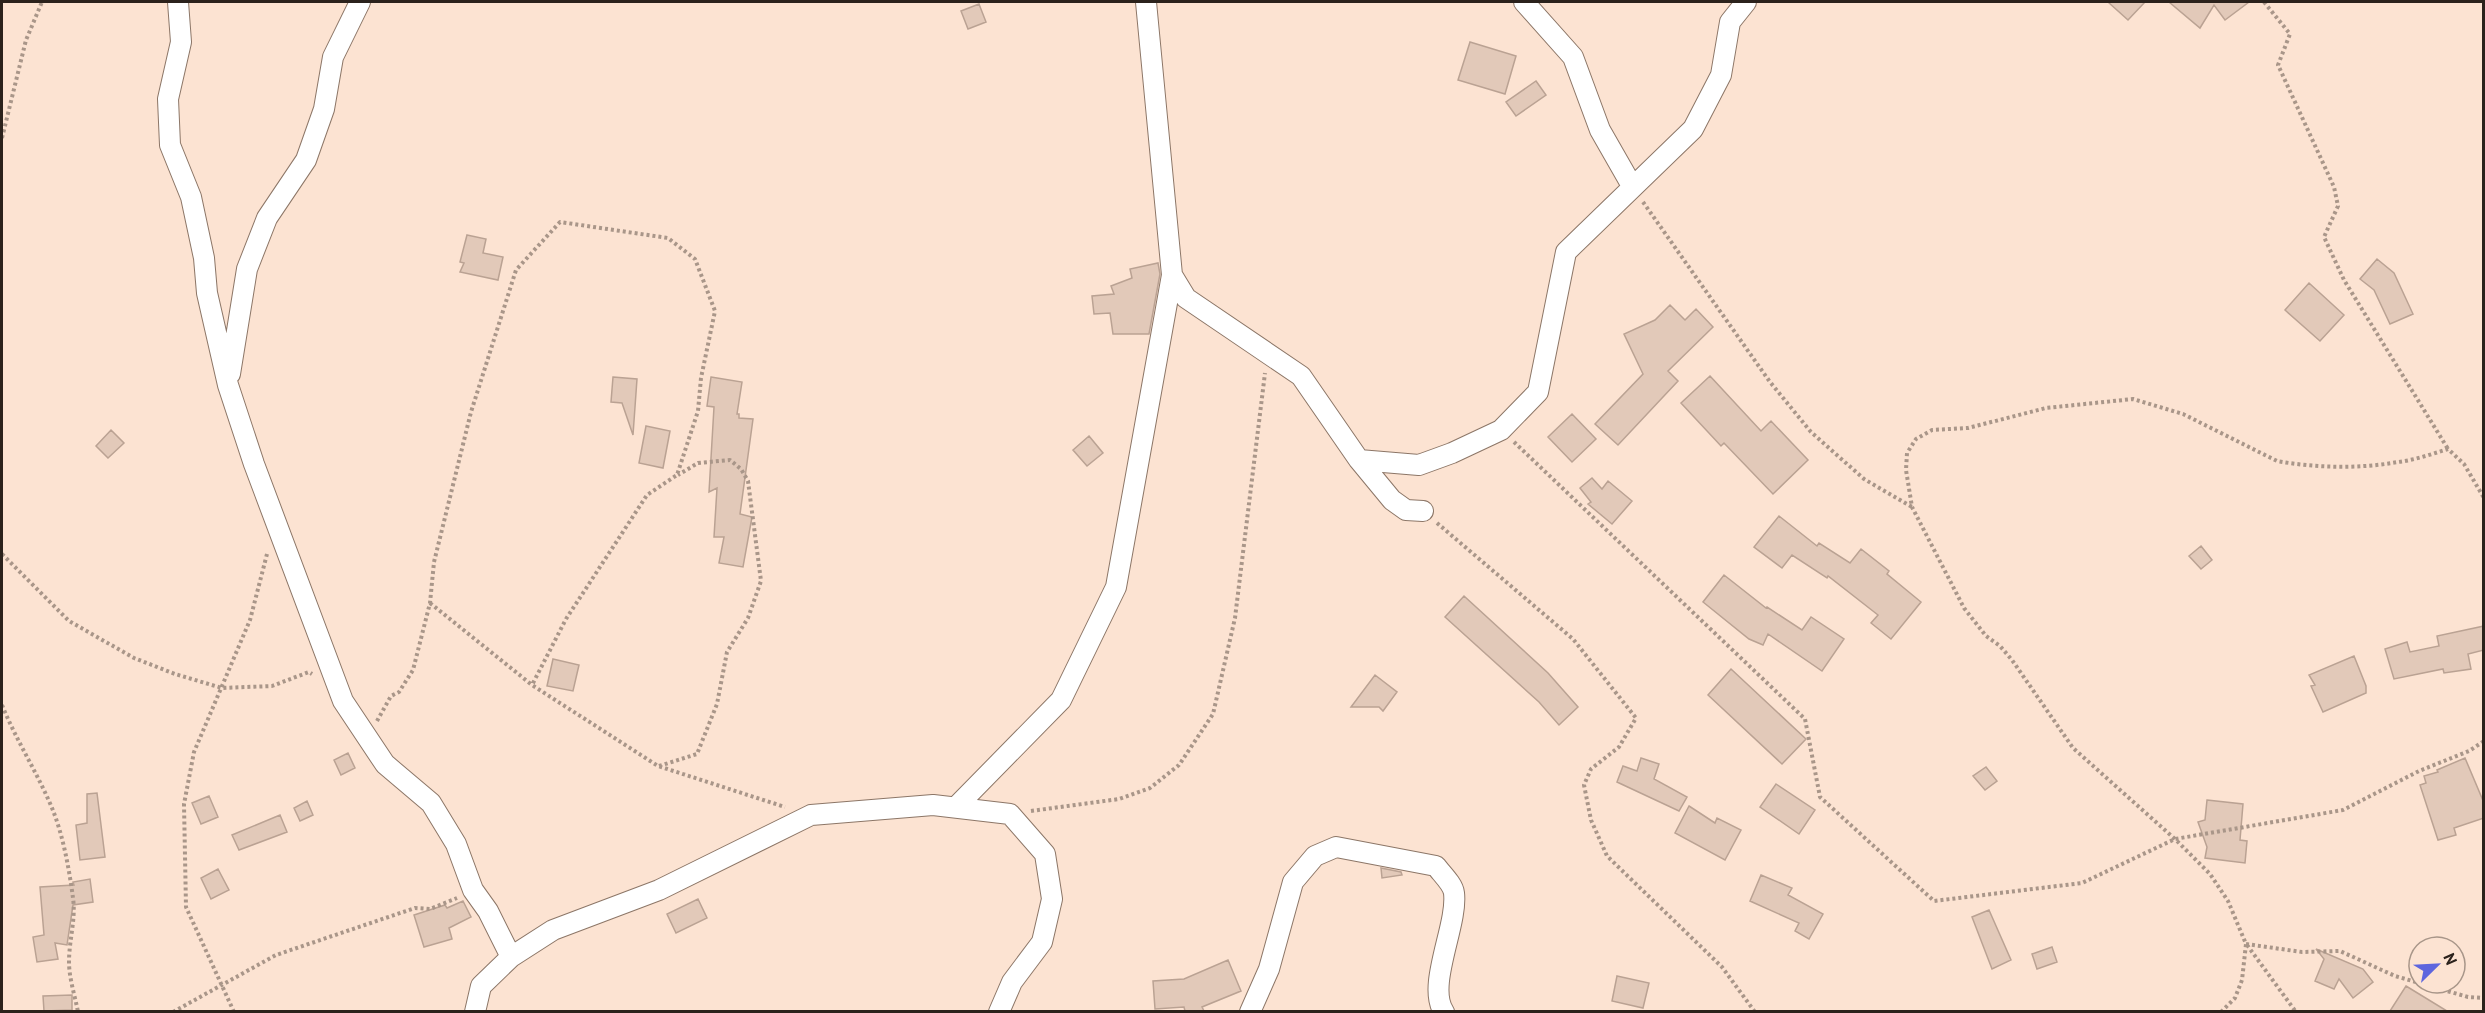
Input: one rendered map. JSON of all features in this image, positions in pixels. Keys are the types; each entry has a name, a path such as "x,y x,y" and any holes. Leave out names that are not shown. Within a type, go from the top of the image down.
{"street":[{"path":"178,2 181,42 168,99 170,145 191,197 204,258 207,293 228,385 276,522 343,700 385,764 431,802 456,844 473,890 488,911 512,957"},
{"path":"228,385 247,269 267,218 306,160 324,109 333,57 360,2"},
{"path":"957,807 1061,700 1116,587 1172,275 1146,2"},
{"path":"1524,2 1573,57 1600,130 1632,186"},
{"path":"1359,460 1419,465 1452,453 1501,430 1538,392 1566,252 1692,129 1720,75 1730,22 1746,2"},
{"path":"1172,275 1186,298 1301,376 1359,460 1392,500 1407,510 1423,511"},
{"path":"475,1011 481,986 512,957 553,930 659,890 811,815 933,805 1010,814 1046,854 1052,899 1042,942 1012,982 999,1011"},
{"path":"1250,1011 1269,969 1293,882 1315,856 1336,847 1436,866 1454,891 1451,927 1439,976 1439,1005 1444,1011"}],"path":[{"path":"2,138 26,40 42,2"},
{"path":"2264,2 2290,34 2278,65 2334,187 2338,206 2324,237 2344,280 2448,449 2464,464 2484,498"},
{"path":"1632,186 1770,382 1810,432 1864,479 1912,507"},
{"path":"368,737 391,696 399,692 413,670 430,603 434,561 471,412 516,270 560,222 668,238 695,259 715,311 701,378 698,411 677,475"},
{"path":"1010,814 1119,799 1150,788 1179,765 1213,714 1236,618 1268,352"},
{"path":"2296,1011 2246,944 2222,892 2210,874 2175,839 2073,748 2012,660 2000,646 1986,636 1964,608 1912,507 1906,470 1907,453 1916,439 1932,430 1968,428 2046,408 2133,399 2183,414 2277,461 2294,464 2328,466 2398,463 2448,449"},
{"path":"1501,430 1805,718 1820,797 1934,901 2082,883 2175,839 2343,810 2419,771 2469,751 2484,741"},
{"path":"532,685 566,619 647,495 698,463 730,460 741,469 748,481 761,581 748,618 727,652 717,704 697,754 658,766"},
{"path":"1423,511 1573,639 1636,718 1619,747 1591,769 1587,777 1584,785 1591,820 1607,856 1722,967 1755,1011"},
{"path":"234,1011 186,906 184,804 194,752 250,620 276,522"},
{"path":"2,554 69,621 134,658 175,674 222,688 272,686 309,672 318,679"},
{"path":"430,603 532,685 658,766 811,815"},
{"path":"2,705 14,735 25,750 53,810 63,843 73,898 74,913 69,963 78,1011"},
{"path":"173,1011 276,955 415,908 430,909 473,890"},
{"path":"2246,944 2302,952 2340,951 2395,976 2468,997 2484,998"},
{"path":"2222,1011 2235,998 2242,980 2246,944"}],"building":[{"path":"2108,2 2145,2 2128,20"},
{"path":"2169,2 2249,2 2225,20 2214,5 2200,28"},
{"path":"979,4 986,22 968,29 961,11"},
{"path":"1470,42 1516,56 1505,94 1458,80"},
{"path":"1536,81 1546,95 1516,116 1506,102"},
{"path":"467,235 486,239 483,253 503,257 498,280 460,272 464,263 460,262"},
{"path":"2377,259 2394,273 2413,314 2390,324 2374,290 2360,279"},
{"path":"1158,263 1160,274 1149,334 1113,334 1110,313 1094,314 1092,296 1114,294 1111,286 1132,278 1130,269"},
{"path":"2309,283 2344,315 2320,341 2285,310"},
{"path":"1670,305 1685,320 1696,309 1713,327 1668,371 1678,381 1618,445 1595,424 1643,374 1624,334 1655,320"},
{"path":"1710,376 1761,431 1771,421 1808,460 1773,494 1724,443 1721,446 1681,403"},
{"path":"613,377 637,379 633,435 622,403 611,402"},
{"path":"711,377 742,382 737,414 739,418 753,419 740,514 752,517 743,567 719,563 724,537 714,537 717,488 709,492 714,407 707,406"},
{"path":"1572,414 1596,439 1572,462 1548,437"},
{"path":"646,426 670,431 663,468 639,463"},
{"path":"111,430 124,443 108,458 96,446"},
{"path":"1089,436 1103,453 1087,466 1073,450"},
{"path":"1592,478 1602,489 1608,481 1632,501 1612,524 1588,504 1591,502 1580,488"},
{"path":"1779,516 1817,546 1819,543 1850,563 1861,549 1889,571 1887,574 1921,602 1891,639 1871,623 1878,615 1828,576 1827,578 1792,555 1782,568 1754,547"},
{"path":"2201,546 2212,560 2201,569 2189,556"},
{"path":"1724,575 1766,608 1802,630 1811,617 1844,639 1822,671 1768,634 1763,645 1749,639 1703,602"},
{"path":"1464,596 1548,673 1578,707 1559,725 1539,702 1445,617"},
{"path":"2484,626 2484,650 2468,654 2471,669 2444,673 2443,669 2394,679 2385,649 2407,642 2410,652 2439,646 2437,636"},
{"path":"2354,656 2366,686 2366,693 2323,712 2311,686 2315,685 2309,675"},
{"path":"553,659 579,665 573,691 547,686"},
{"path":"1731,669 1806,739 1782,764 1708,695"},
{"path":"1375,675 1397,692 1383,711 1379,707 1351,707"},
{"path":"348,753 355,768 341,775 334,760"},
{"path":"1641,758 1659,764 1654,779 1687,797 1679,811 1617,782 1623,766 1637,771"},
{"path":"2465,758 2484,803 2484,818 2454,828 2456,835 2438,840 2420,785 2426,783 2424,776 2438,772 2437,770"},
{"path":"1986,767 1997,781 1985,790 1973,776"},
{"path":"1776,784 1815,810 1799,834 1760,807"},
{"path":"97,793 105,857 80,860 76,825 87,823 87,794"},
{"path":"209,796 218,817 201,824 192,803"},
{"path":"2207,800 2243,804 2240,840 2247,841 2245,863 2205,858 2207,847 2198,822 2205,820"},
{"path":"307,801 313,815 300,821 294,808"},
{"path":"1689,806 1715,823 1717,818 1741,830 1725,860 1675,833"},
{"path":"280,815 287,832 239,850 232,835"},
{"path":"1381,868 1401,872 1402,875 1382,878"},
{"path":"218,869 229,890 211,899 201,878"},
{"path":"1761,875 1792,888 1788,895 1823,914 1809,939 1795,931 1799,923 1750,901"},
{"path":"90,879 93,902 73,905 67,945 55,943 58,959 37,962 33,937 44,935 40,887 74,885 73,882"},
{"path":"698,899 707,918 676,933 667,914"},
{"path":"463,901 471,917 449,928 452,939 424,947 414,915 445,905 447,908"},
{"path":"1989,910 2011,960 1992,969 1972,917"},
{"path":"2052,947 2057,962 2037,969 2032,954"},
{"path":"2316,949 2363,969 2373,982 2353,998 2339,979 2334,989 2315,981 2324,959"},
{"path":"1228,960 1241,991 1202,1007 1204,1011 1185,1011 1184,1007 1155,1009 1153,981 1184,979"},
{"path":"1617,976 1649,983 1643,1008 1612,1001"},
{"path":"2406,986 2407,995 2421,995 2447,1011 2390,1011"},
{"path":"72,995 72,1010 44,1011 43,996"}]}
